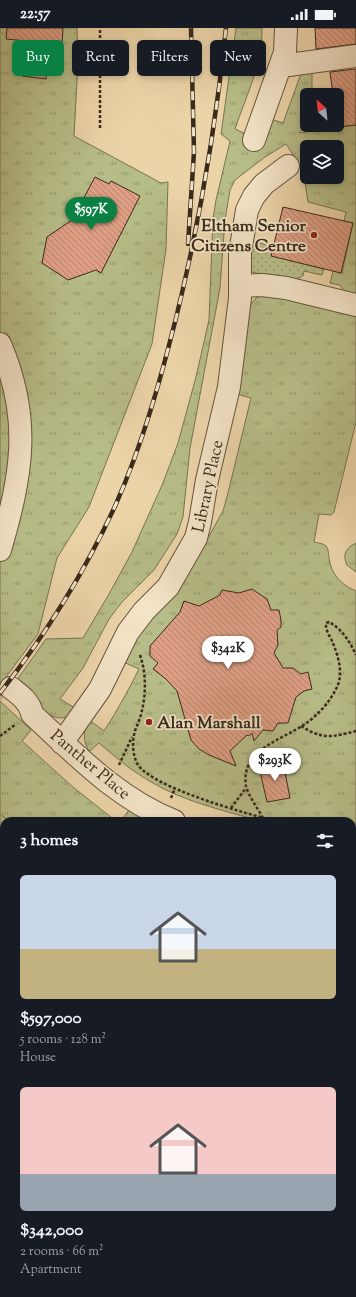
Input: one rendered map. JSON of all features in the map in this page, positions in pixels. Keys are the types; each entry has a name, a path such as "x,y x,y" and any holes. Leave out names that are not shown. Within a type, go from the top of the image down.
{"lane":[{"path":"254,140 281,66 286,48 286,28"},
{"path":"281,66 356,56"},
{"name":"Library Place","path":"62,743 100,689 128,632 144,611 168,587 196,538 207,480 229,387 240,298 240,253 247,210 254,196 264,184 288,166"},
{"path":"240,286 262,285 286,288 356,305"},
{"path":"0,344 12,374 17,392 22,440 11,512 0,550"},
{"name":"Panther Place","path":"4,686 24,698 29,705 32,714 62,743 107,781 126,796 147,809 165,817"}],"path":[{"path":"100,28 100,128"},
{"path":"262,817 246,788 245,778 248,765 258,752 301,726 315,715 328,702 337,687 340,672 338,657 327,631 326,623 329,622 333,624 345,635 356,655"},
{"path":"107,781 120,765 134,733 140,718 145,691 144,674 140,656 128,632"},
{"path":"301,726 311,733 323,736 356,731"},
{"path":"134,733 133,744 135,759 143,771 152,777 202,798 260,817"},
{"path":"231,808 246,788"}],"green space":[{"path":"0,28 77,28 77,40 72,40 72,76 77,76 74,136 161,183 168,182 166,249 152,344 89,507 57,558 38,634 0,685"},
{"path":"236,28 262,28 262,40 234,40"},
{"path":"302,71 312,72 312,88 300,88 299,133 344,132 344,127 356,125 356,298 347,296 340,285 330,283 333,271 342,273 353,223 344,221 346,212 308,202 305,184 344,184 344,140 300,140 300,165 286,144 265,157 235,180 230,190 225,220 220,288 190,448 183,517 177,534 154,570 122,602 109,619 83,668 60,699 75,708 66,717 60,718 53,716 38,707 14,684 46,639 83,638 132,552 163,483 178,443 196,377 209,320 213,219 230,141 221,134 229,76 254,76 235,129 246,134 243,142 259,149 271,119 283,123"},
{"path":"250,240 274,247 272,256 324,269 322,275 304,271 303,276 292,282 252,272 249,270"},
{"path":"266,292 356,312 356,422 334,512 331,515 319,514 314,542 327,547 330,564 334,574 346,586 356,591 356,817 246,817 176,795 131,769 99,743 89,751 85,743 85,731 88,719 104,731 127,693 139,669 121,661 130,644 155,614 173,597 223,511 251,398 236,394 248,308 255,299"},
{"path":"356,543 356,572 347,565 345,555 347,549"},
{"path":"0,701 31,730 22,741 74,788 111,817 0,817"},
{"path":"129,810 142,817 124,817"}],"building":[{"path":"7,28 63,28 62,40 6,39"},
{"path":"315,28 356,28 356,44 316,49"},
{"path":"356,69 356,125 344,126 344,88 332,88 330,72"},
{"path":"22,76 46,76 46,79"},
{"path":"95,177 109,184 111,181 140,196 101,273 96,270 68,280 42,263 47,237 72,220"},
{"name":"Eltham Senior Citizens Centre","path":"283,207 353,223 341,273 271,256"},
{"path":"252,589 267,599 271,610 279,610 281,627 277,630 278,645 274,653 283,668 293,668 301,674 308,672 312,689 304,691 296,697 288,723 278,723 273,731 263,730 254,741 252,733 249,736 247,735 230,751 236,766 209,755 199,749 191,740 177,691 166,679 153,669 158,663 150,656 150,646 180,612 184,601 199,606 220,595 222,590 239,593"},
{"path":"283,762 290,798 267,802 259,767"}],"railway":[{"path":"188,244 194,152 191,28"},
{"path":"0,693 49,625 78,578 116,504 135,458 158,386 171,338 193,243 212,136 226,28"}],"place":[{"name":"Eltham Senior Citizens Centre","path":"314,235"},
{"name":"Alan Marshall","path":"149,722"}]}
